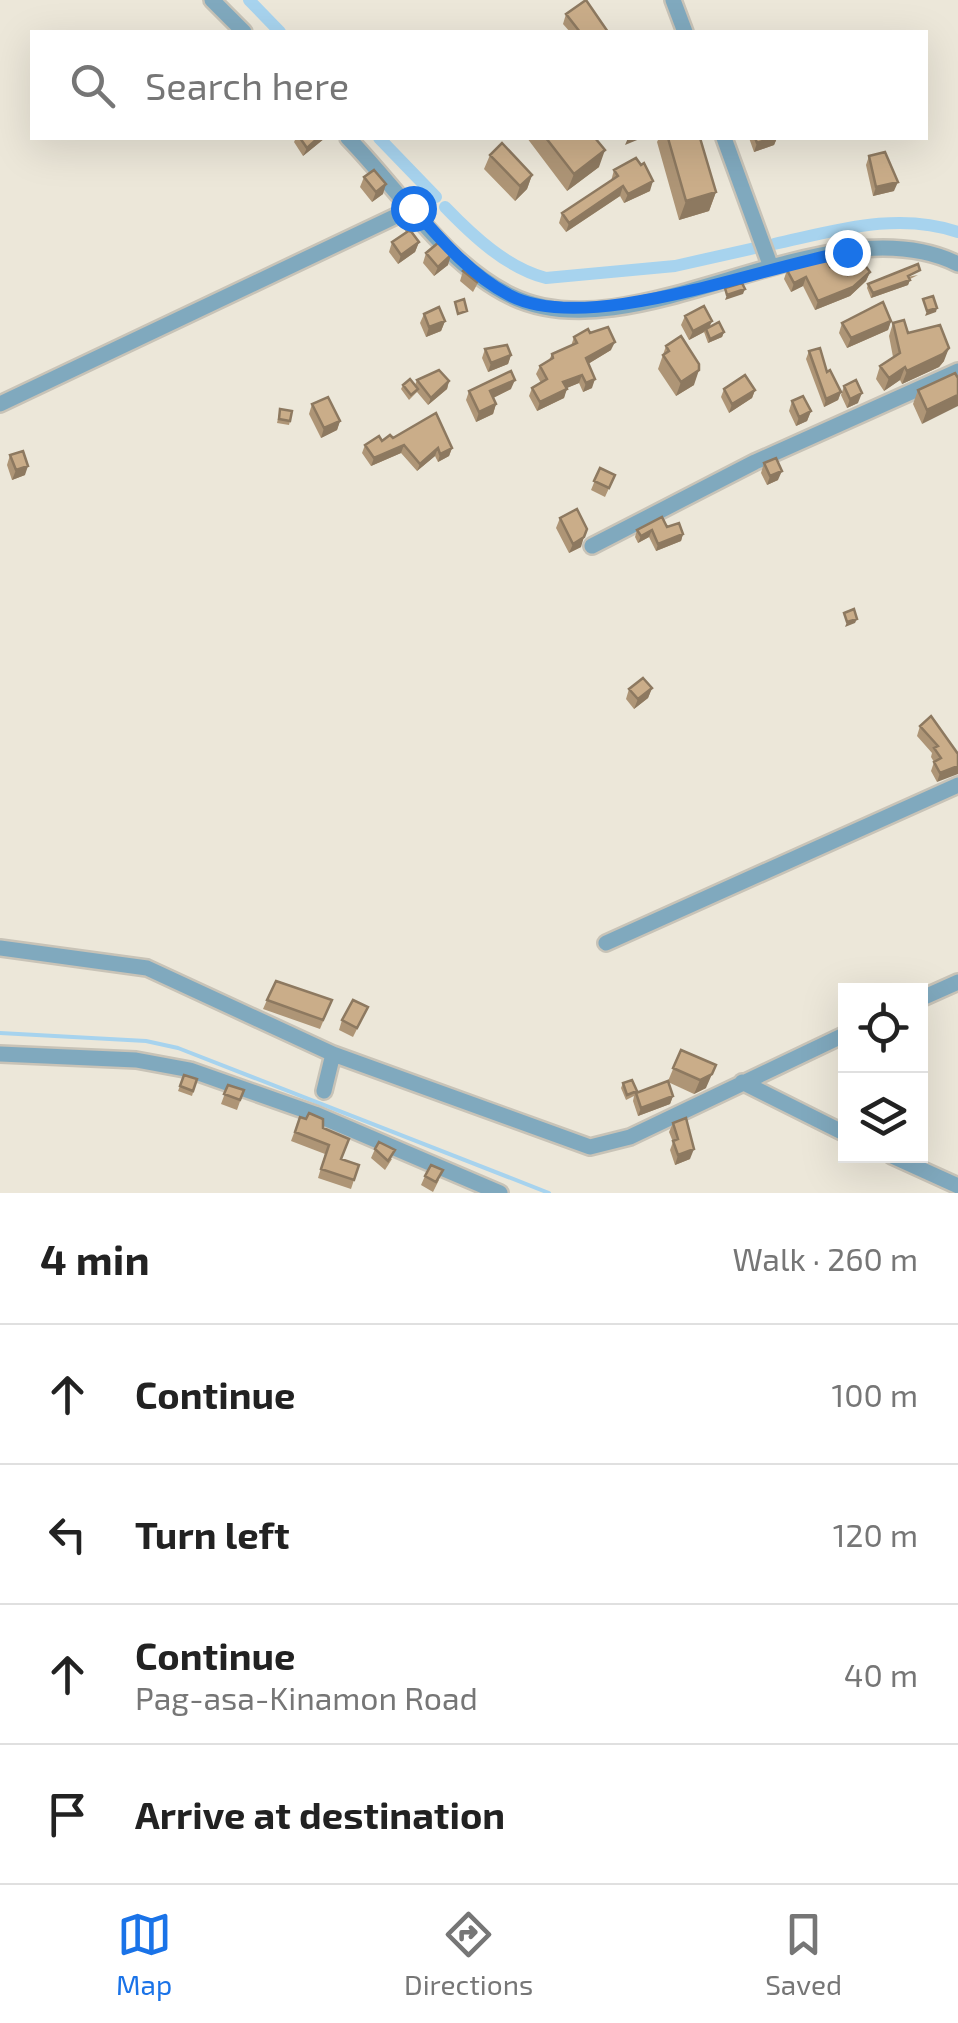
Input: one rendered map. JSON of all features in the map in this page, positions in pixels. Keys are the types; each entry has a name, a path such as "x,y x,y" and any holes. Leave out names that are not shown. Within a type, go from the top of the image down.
{"street":[{"path":"212,0 242,30"},
{"path":"673,0 685,30"},
{"path":"350,140 462,260 496,287 530,304 556,308 612,307 771,266 884,249 932,254 958,264"},
{"path":"725,140 771,266"},
{"path":"0,404 413,208"},
{"path":"592,546 755,462 958,370"},
{"path":"606,943 958,785"},
{"path":"0,948 147,968 333,1054 590,1147 630,1136 838,1038"},
{"path":"928,995 958,982"},
{"path":"0,1054 166,1064 317,1112 500,1193"},
{"path":"324,1092 333,1054"},
{"path":"742,1082 838,1130"},
{"path":"907,1163 958,1186"}],"building":[{"path":"586,0 607,30 578,30 566,14"},
{"path":"548,140 597,140 605,150 574,174"},
{"path":"669,140 701,140 716,192 686,201"},
{"path":"502,143 532,175 520,186 490,155"},
{"path":"885,152 898,182 876,187 869,156"},
{"path":"636,158 641,165 644,163 653,181 628,194 623,186 569,223 562,213 618,176 614,170"},
{"path":"374,170 386,184 376,192 364,177"},
{"path":"409,218 417,227 410,231 404,221"},
{"path":"410,230 419,242 401,255 392,242"},
{"path":"438,243 451,255 438,267 426,253"},
{"path":"825,258 830,267 842,262 848,275 864,264 870,272 853,287 818,301 806,277 794,283 787,270"},
{"path":"918,264 920,270 908,276 910,280 873,293 868,284"},
{"path":"466,268 480,279 477,282 463,271"},
{"path":"742,283 745,289 727,295 725,288"},
{"path":"933,296 937,308 927,311 923,299"},
{"path":"464,299 467,311 458,314 455,302"},
{"path":"883,302 891,321 851,338 842,323"},
{"path":"704,306 712,321 693,331 685,316"},
{"path":"439,307 445,321 429,327 424,314"},
{"path":"904,320 908,333 940,325 949,348 889,378 880,366 900,353 893,323"},
{"path":"719,322 724,332 710,339 706,329"},
{"path":"608,327 615,342 586,358 595,379 586,383 582,375 563,382 567,389 540,402 532,388 547,379 540,366 553,358 552,354 577,343 574,337 588,329 590,333"},
{"path":"681,336 699,370 681,382 663,355 669,351 666,346"},
{"path":"507,345 511,355 491,363 485,349"},
{"path":"820,348 827,372 830,370 841,392 826,399 809,351"},
{"path":"439,370 449,381 431,398 417,380"},
{"path":"511,371 515,380 490,391 496,404 479,412 469,391"},
{"path":"955,373 958,395 927,410 918,390"},
{"path":"745,375 755,390 732,404 724,389"},
{"path":"410,379 418,389 411,395 403,385"},
{"path":"856,380 862,393 850,399 844,386"},
{"path":"803,396 811,411 799,417 792,401"},
{"path":"328,397 340,421 324,428 312,404"},
{"path":"280,409 292,411 290,421 279,419"},
{"path":"436,413 452,448 440,454 438,448 420,464 404,445 374,458 365,445 379,436 382,441 390,435 393,438"},
{"path":"23,451 28,466 16,470 10,455"},
{"path":"776,458 782,471 770,476 764,463"},
{"path":"600,468 615,475 609,488 594,481"},
{"path":"577,509 587,529 584,537 573,544 560,518"},
{"path":"662,517 667,527 679,523 683,534 658,544 652,530 641,536 637,530"},
{"path":"854,609 857,619 847,622 844,613"},
{"path":"643,678 652,688 638,699 629,689"},
{"path":"931,716 958,754 958,766 940,773 934,762 941,758 934,748 938,746 920,726"},
{"path":"276,981 332,1000 323,1020 267,1000"},
{"path":"353,1000 368,1007 357,1028 342,1020"},
{"path":"681,1050 716,1065 712,1074 700,1080 673,1068"},
{"path":"184,1075 197,1079 193,1091 180,1086"},
{"path":"632,1080 637,1091 627,1095 623,1083"},
{"path":"668,1081 673,1096 641,1108 636,1093"},
{"path":"228,1085 244,1090 240,1100 224,1094"},
{"path":"309,1113 323,1119 323,1128 349,1139 341,1159 359,1165 354,1180 321,1169 329,1145 295,1132 300,1117 306,1119"},
{"path":"686,1118 694,1149 678,1155 673,1123"},
{"path":"379,1142 395,1150 388,1161 375,1149"},
{"path":"431,1165 443,1170 436,1182 425,1176"}],"waterway":[{"path":"249,0 278,30"},
{"path":"381,140 436,197"},
{"path":"445,207 504,259 546,278 675,266 755,248"},
{"path":"774,244 889,223 958,232"},
{"path":"0,1033 146,1041 178,1048 549,1193"}],"route":[{"path":"413,208 441,240 484,278 530,304 556,308 612,307 707,286 771,266 847,252"}]}
